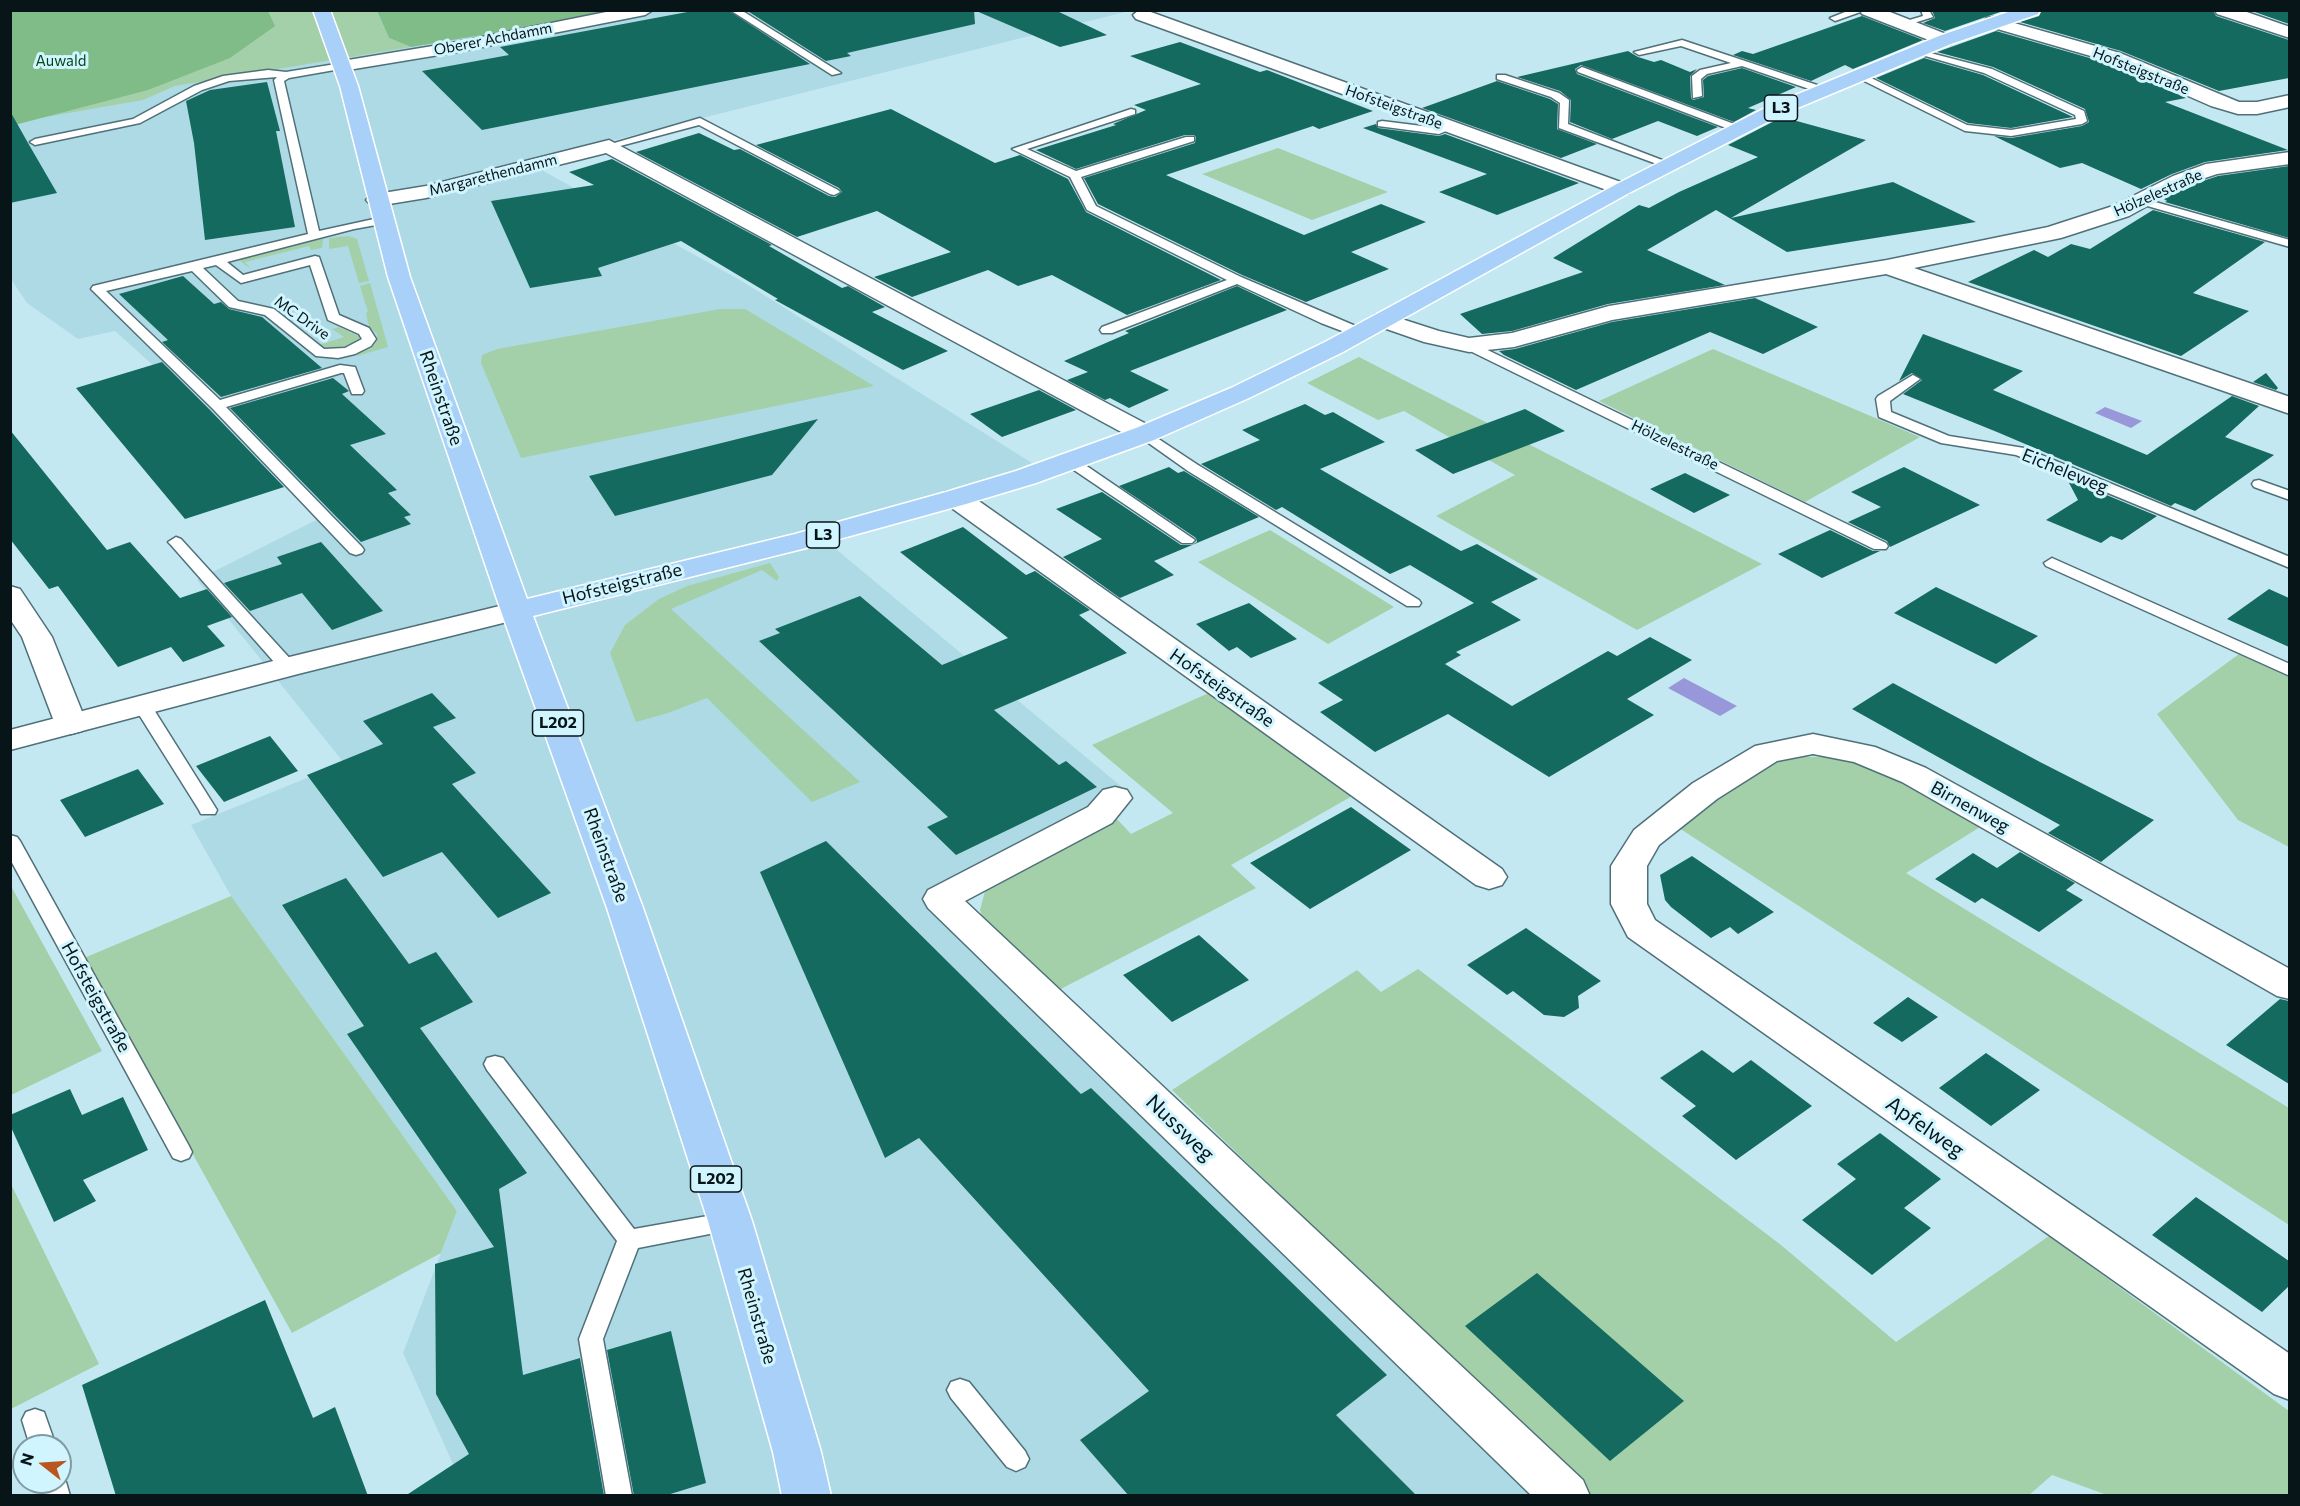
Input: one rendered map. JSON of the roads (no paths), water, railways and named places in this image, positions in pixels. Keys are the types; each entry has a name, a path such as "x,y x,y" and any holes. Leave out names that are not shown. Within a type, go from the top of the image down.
{"main road":[{"name":"Rheinstraße","path":"321,10 342,66 399,276 516,611 625,908 730,1221 797,1452 807,1496"},
{"name":"Hofsteigstraße","path":"516,611 804,540 956,498 1145,434 1240,393 1360,333 1622,189 1738,129 1857,75 1993,22 2032,10"}],"street":[{"name":"Oberer Achdamm","path":"342,66 457,47 645,10"},
{"path":"1868,10 1945,40"},
{"path":"2223,10 2289,33"},
{"name":"Hofsteigstraße","path":"1142,15 1622,189"},
{"name":"Hofsteigstraße","path":"1993,22 2114,57 2218,102 2238,108 2257,108 2289,101"},
{"path":"609,146 1145,434"},
{"name":"Margarethendamm","path":"380,211 426,192 609,146"},
{"name":"Hölzelestraße","path":"1383,320 1433,337 1469,345 1514,340 1609,313 1887,267 2053,233 2121,211 2180,180 2213,168 2289,158"},
{"name":"Hölzelestraße","path":"1887,267 2289,406"},
{"name":"Hofsteigstraße","path":"956,498 1489,877"},
{"path":"10,595 37,637 71,724"},
{"name":"Hofsteigstraße","path":"10,740 288,667 516,611"},
{"name":"Birnenweg","path":"1646,838 1705,791 1767,753 1814,744 1863,754 1914,775 2289,987"},
{"name":"Nussweg","path":"1115,798 1100,815 941,899 1566,1496"},
{"name":"Apfelweg","path":"1646,838 1629,866 1629,904 1641,928 2289,1380"}],"lane":[{"path":"734,10 836,73"},
{"path":"1835,18 1862,10"},
{"path":"1901,24 1928,17 1924,11"},
{"path":"1639,52 1682,43 1822,90"},
{"path":"1857,75 1965,128 2011,133 2082,120 2080,113 1988,71 1918,51"},
{"path":"1697,96 1696,78 1704,72 1740,64"},
{"path":"35,141 136,121 178,98 227,78 268,73 286,75 342,66"},
{"path":"1582,70 1738,129"},
{"path":"286,75 279,80 314,236"},
{"path":"1501,77 1556,95 1565,102 1563,126 1669,165"},
{"path":"1131,112 1017,149 1076,175 1190,139"},
{"name":"Margarethendamm","path":"609,146 700,121 834,192"},
{"path":"1382,124 1439,130 1450,127"},
{"path":"1076,175 1091,208 1237,280 1360,333"},
{"path":"2141,201 2289,244"},
{"path":"356,550 217,405 97,289 314,236 380,211"},
{"name":"MC Drive","path":"194,266 234,304 269,312 321,354 346,352 368,341 368,334 333,317 315,260 241,279 217,260"},
{"path":"1107,330 1237,280"},
{"name":"Hölzelestraße","path":"1469,345 1880,546"},
{"path":"217,405 340,369 350,370 357,391"},
{"name":"Eicheleweg","path":"1913,379 1883,399 1884,414 1947,440 2019,451 2289,563"},
{"path":"1145,434 1193,468 1413,603"},
{"path":"1071,460 1187,540"},
{"path":"2259,484 2289,496"},
{"path":"176,542 288,667"},
{"path":"2052,563 2289,671"},
{"path":"142,705 208,810"},
{"name":"Hofsteigstraße","path":"10,841 181,1152"},
{"path":"495,1064 629,1240"},
{"path":"629,1240 730,1221"},
{"path":"619,1496 591,1339 629,1240"},
{"path":"960,1390 1016,1459"},
{"path":"35,1420 39,1434"}],"water":[{"path":"2105,407 2142,421 2131,428 2095,413"},
{"path":"1684,678 1737,706 1720,716 1668,688"}],"park label":[{"name":"Auwald","path":"61,61"}]}
